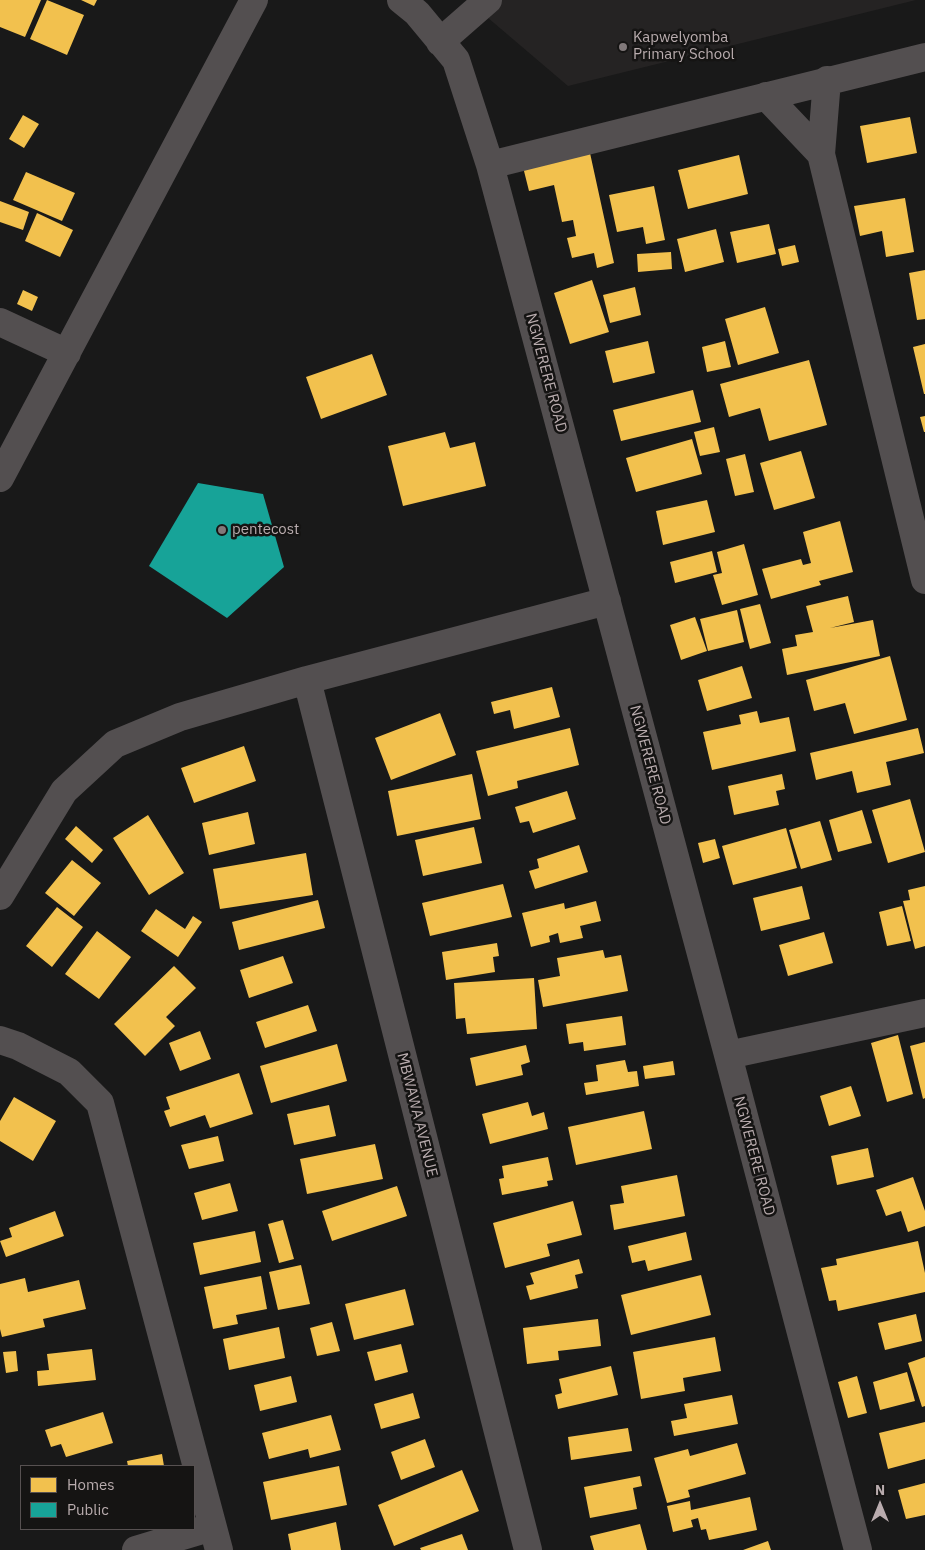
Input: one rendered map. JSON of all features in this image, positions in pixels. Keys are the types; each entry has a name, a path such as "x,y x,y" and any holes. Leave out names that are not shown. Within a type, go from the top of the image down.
{"street":[{"path":"0,478 254,0"},
{"name":"NGWERERE ROAD","path":"401,0 417,13 456,60 490,165 858,1550"},
{"path":"440,42 488,0"},
{"path":"490,165 925,57"},
{"path":"827,80 821,154 925,580"},
{"path":"766,96 821,154"},
{"path":"0,322 67,353"},
{"path":"0,896 64,790 115,744 180,717 307,680 607,601"},
{"name":"MBWAWA AVENUE","path":"307,680 528,1550"},
{"path":"728,1056 925,1013"},
{"path":"0,1040 18,1046 69,1072 100,1103 215,1538 136,1550"}],"shaded area":[{"name":"Kapwelyomba Primary School","path":"467,0 916,0 568,86"}],"building: Homes":[{"path":"0,0 41,0 25,37 0,27"},
{"path":"47,0 84,15 67,55 30,39"},
{"path":"81,0 97,0 94,6"},
{"path":"23,115 39,124 24,148 9,139"},
{"path":"910,117 917,153 867,163 860,126"},
{"path":"590,153 614,263 597,268 594,253 572,258 567,238 576,236 573,220 562,222 554,185 529,191 523,167"},
{"path":"739,155 748,194 688,209 678,170"},
{"path":"26,172 75,193 62,221 13,200"},
{"path":"654,186 665,240 646,244 643,227 617,232 609,195"},
{"path":"905,198 914,252 886,257 882,231 860,236 854,206"},
{"path":"0,201 29,212 23,230 0,222"},
{"path":"37,213 73,230 60,257 25,241"},
{"path":"769,224 776,254 737,263 730,232"},
{"path":"716,229 724,262 685,272 677,239"},
{"path":"795,245 799,262 782,266 778,249"},
{"path":"671,252 672,269 638,272 637,254"},
{"path":"925,270 925,319 917,320 909,273"},
{"path":"592,280 609,332 570,344 554,293"},
{"path":"635,287 641,315 610,323 603,295"},
{"path":"23,290 38,297 32,311 17,304"},
{"path":"765,307 779,353 738,365 725,319"},
{"path":"648,341 655,373 613,383 605,351"},
{"path":"725,341 731,367 707,372 702,347"},
{"path":"925,344 925,394 924,394 913,347"},
{"path":"372,354 387,395 321,419 306,377"},
{"path":"809,360 827,425 769,441 760,408 729,417 720,384"},
{"path":"693,390 701,422 621,441 613,410"},
{"path":"925,416 925,432 924,432 920,417"},
{"path":"714,427 720,452 700,456 694,432"},
{"path":"445,432 450,448 475,442 486,486 403,506 388,446"},
{"path":"692,439 702,474 636,492 626,458"},
{"path":"801,451 815,498 774,510 760,463"},
{"path":"745,454 754,492 735,496 726,459"},
{"path":"707,500 715,532 663,545 656,511"},
{"path":"840,521 853,572 819,581 821,585 771,599 762,569 801,559 803,565 811,563 803,532"},
{"path":"744,544 758,595 722,605 713,575 722,573 717,552"},
{"path":"712,551 717,572 675,583 670,562"},
{"path":"848,596 854,622 830,628 873,620 880,656 787,675 782,649 797,646 795,635 813,632 806,606"},
{"path":"760,604 771,643 750,649 740,609"},
{"path":"737,610 744,642 708,651 700,619"},
{"path":"695,617 707,651 681,660 670,625"},
{"path":"890,656 907,720 854,734 845,703 814,711 806,680"},
{"path":"742,666 752,698 707,711 698,680"},
{"path":"552,687 560,717 514,729 510,710 494,714 491,702"},
{"path":"757,711 760,723 789,717 796,751 712,770 703,732 741,724 739,715"},
{"path":"440,713 456,755 391,780 375,738"},
{"path":"570,728 579,765 517,781 518,788 488,796 476,751"},
{"path":"918,728 924,753 886,762 891,785 857,793 852,771 816,780 810,753"},
{"path":"244,746 256,781 194,803 181,768"},
{"path":"472,774 481,819 397,836 388,791"},
{"path":"782,774 785,789 776,791 779,805 734,815 728,786"},
{"path":"567,791 576,819 533,833 529,821 520,823 515,807"},
{"path":"910,799 925,852 888,863 872,810"},
{"path":"862,810 872,843 838,852 829,820"},
{"path":"248,812 255,844 209,855 202,823"},
{"path":"148,815 184,873 149,895 113,838"},
{"path":"820,821 832,860 801,869 789,830"},
{"path":"76,826 103,850 92,863 65,839"},
{"path":"474,827 482,863 423,876 415,840"},
{"path":"786,828 797,868 733,885 722,846"},
{"path":"715,839 720,858 703,863 698,843"},
{"path":"579,845 588,872 535,889 529,871 539,868 537,859"},
{"path":"306,853 313,895 220,909 213,869"},
{"path":"72,860 101,883 74,916 45,893"},
{"path":"503,884 512,917 430,936 422,903"},
{"path":"802,886 810,919 761,931 753,898"},
{"path":"925,886 925,946 915,949 903,901 910,900 908,890"},
{"path":"318,900 325,928 239,950 232,922"},
{"path":"596,901 601,921 580,926 583,938 560,943 558,933 549,936 550,942 531,947 522,913 564,903 565,909"},
{"path":"902,906 911,941 887,946 879,912"},
{"path":"57,907 83,927 52,967 26,946"},
{"path":"156,909 185,929 193,916 202,922 178,957 141,931"},
{"path":"97,931 131,957 99,999 65,974"},
{"path":"824,932 833,963 788,976 779,945"},
{"path":"497,943 499,956 493,957 495,972 446,980 442,952"},
{"path":"603,950 605,958 621,955 628,991 543,1007 538,980 560,976 557,958"},
{"path":"283,956 293,983 249,998 240,970"},
{"path":"174,966 196,988 166,1017 175,1026 145,1056 114,1024"},
{"path":"534,978 537,1029 467,1034 465,1018 456,1019 454,983"},
{"path":"308,1005 317,1031 265,1048 256,1022"},
{"path":"622,1016 626,1045 584,1051 583,1042 569,1044 566,1024"},
{"path":"200,1031 211,1059 180,1071 169,1043"},
{"path":"898,1035 913,1094 887,1102 871,1043"},
{"path":"925,1042 925,1098 923,1099 910,1046"},
{"path":"337,1044 347,1081 271,1103 260,1066"},
{"path":"526,1045 530,1062 521,1065 523,1075 476,1086 470,1058"},
{"path":"625,1060 628,1072 637,1071 639,1086 586,1095 584,1083 598,1081 596,1065"},
{"path":"673,1061 675,1075 645,1079 643,1066"},
{"path":"239,1073 253,1114 210,1128 205,1115 170,1127 164,1111 170,1109 166,1097"},
{"path":"851,1086 861,1116 829,1126 820,1096"},
{"path":"14,1097 56,1121 33,1161 0,1141 0,1121"},
{"path":"528,1102 532,1116 544,1112 548,1129 490,1144 482,1114"},
{"path":"329,1105 336,1136 294,1145 287,1114"},
{"path":"644,1111 652,1149 576,1165 568,1127"},
{"path":"218,1136 224,1161 189,1169 181,1145"},
{"path":"375,1144 383,1179 307,1194 300,1159"},
{"path":"868,1148 874,1177 837,1185 831,1156"},
{"path":"548,1157 553,1180 547,1181 548,1186 502,1195 499,1179 504,1178 502,1166"},
{"path":"677,1175 685,1216 614,1230 610,1205 624,1203 621,1186"},
{"path":"913,1177 925,1211 925,1226 908,1232 901,1211 886,1216 876,1190"},
{"path":"230,1183 238,1211 202,1220 194,1193"},
{"path":"397,1186 407,1216 332,1241 322,1211"},
{"path":"573,1201 582,1235 547,1244 550,1256 505,1268 493,1223"},
{"path":"55,1211 64,1236 6,1257 0,1241 12,1237 9,1228"},
{"path":"283,1220 294,1259 279,1263 268,1224"},
{"path":"255,1231 261,1262 200,1275 193,1243"},
{"path":"686,1232 692,1260 648,1271 645,1260 632,1263 628,1246"},
{"path":"918,1241 925,1273 925,1292 838,1311 836,1300 829,1301 821,1268 837,1265 836,1259"},
{"path":"579,1259 583,1273 575,1275 578,1288 530,1300 526,1286 534,1284 530,1273"},
{"path":"301,1265 310,1304 278,1310 269,1272"},
{"path":"701,1275 711,1315 631,1335 621,1295"},
{"path":"261,1276 267,1309 236,1315 238,1324 213,1329 204,1287"},
{"path":"25,1278 28,1292 79,1280 86,1309 43,1319 45,1327 2,1337 0,1329 0,1284"},
{"path":"405,1289 414,1325 354,1340 345,1304"},
{"path":"916,1314 922,1341 885,1350 878,1323"},
{"path":"598,1319 601,1346 558,1351 559,1360 527,1364 523,1328"},
{"path":"332,1322 340,1351 317,1356 310,1328"},
{"path":"279,1327 285,1358 229,1370 223,1339"},
{"path":"715,1337 721,1371 683,1378 685,1391 641,1399 633,1352"},
{"path":"401,1344 408,1372 375,1381 367,1352"},
{"path":"92,1349 96,1380 38,1386 37,1371 49,1370 47,1354"},
{"path":"16,1351 18,1371 6,1373 3,1352"},
{"path":"925,1357 925,1406 922,1407 908,1363"},
{"path":"611,1366 618,1395 558,1409 555,1395 562,1393 559,1379"},
{"path":"907,1372 915,1401 880,1410 873,1382"},
{"path":"291,1376 297,1402 260,1411 254,1385"},
{"path":"857,1376 867,1413 848,1418 838,1382"},
{"path":"413,1393 420,1418 381,1429 374,1404"},
{"path":"732,1395 738,1424 674,1436 671,1421 687,1418 684,1404"},
{"path":"103,1412 113,1443 66,1457 61,1444 51,1447 45,1430"},
{"path":"331,1415 341,1450 310,1458 308,1449 269,1459 262,1433"},
{"path":"925,1422 925,1459 888,1469 879,1433"},
{"path":"628,1428 632,1451 571,1460 568,1437"},
{"path":"425,1439 435,1467 401,1480 391,1452"},
{"path":"737,1443 746,1474 688,1490 690,1497 667,1503 654,1458 688,1449 690,1456"},
{"path":"162,1454 164,1465 128,1465 127,1461"},
{"path":"339,1466 347,1505 271,1520 263,1482"},
{"path":"462,1470 479,1511 394,1546 378,1505"},
{"path":"640,1476 642,1486 633,1488 637,1509 590,1518 584,1487"},
{"path":"925,1483 925,1515 906,1519 898,1490"},
{"path":"750,1497 757,1530 709,1540 706,1529 701,1530 698,1518 691,1520 693,1527 673,1532 667,1506 690,1501 691,1510"},
{"path":"336,1522 341,1550 291,1550 288,1534"},
{"path":"640,1524 647,1550 594,1550 590,1536"},
{"path":"462,1534 468,1550 421,1550 420,1548"},
{"path":"768,1541 771,1550 743,1550"}],"building: Public":[{"name":"pentecost","path":"198,483 263,494 284,567 227,618 149,566"}],"place":[{"name":"Kapwelyomba Primary School","path":"623,47"},
{"name":"pentecost","path":"222,530"}]}
